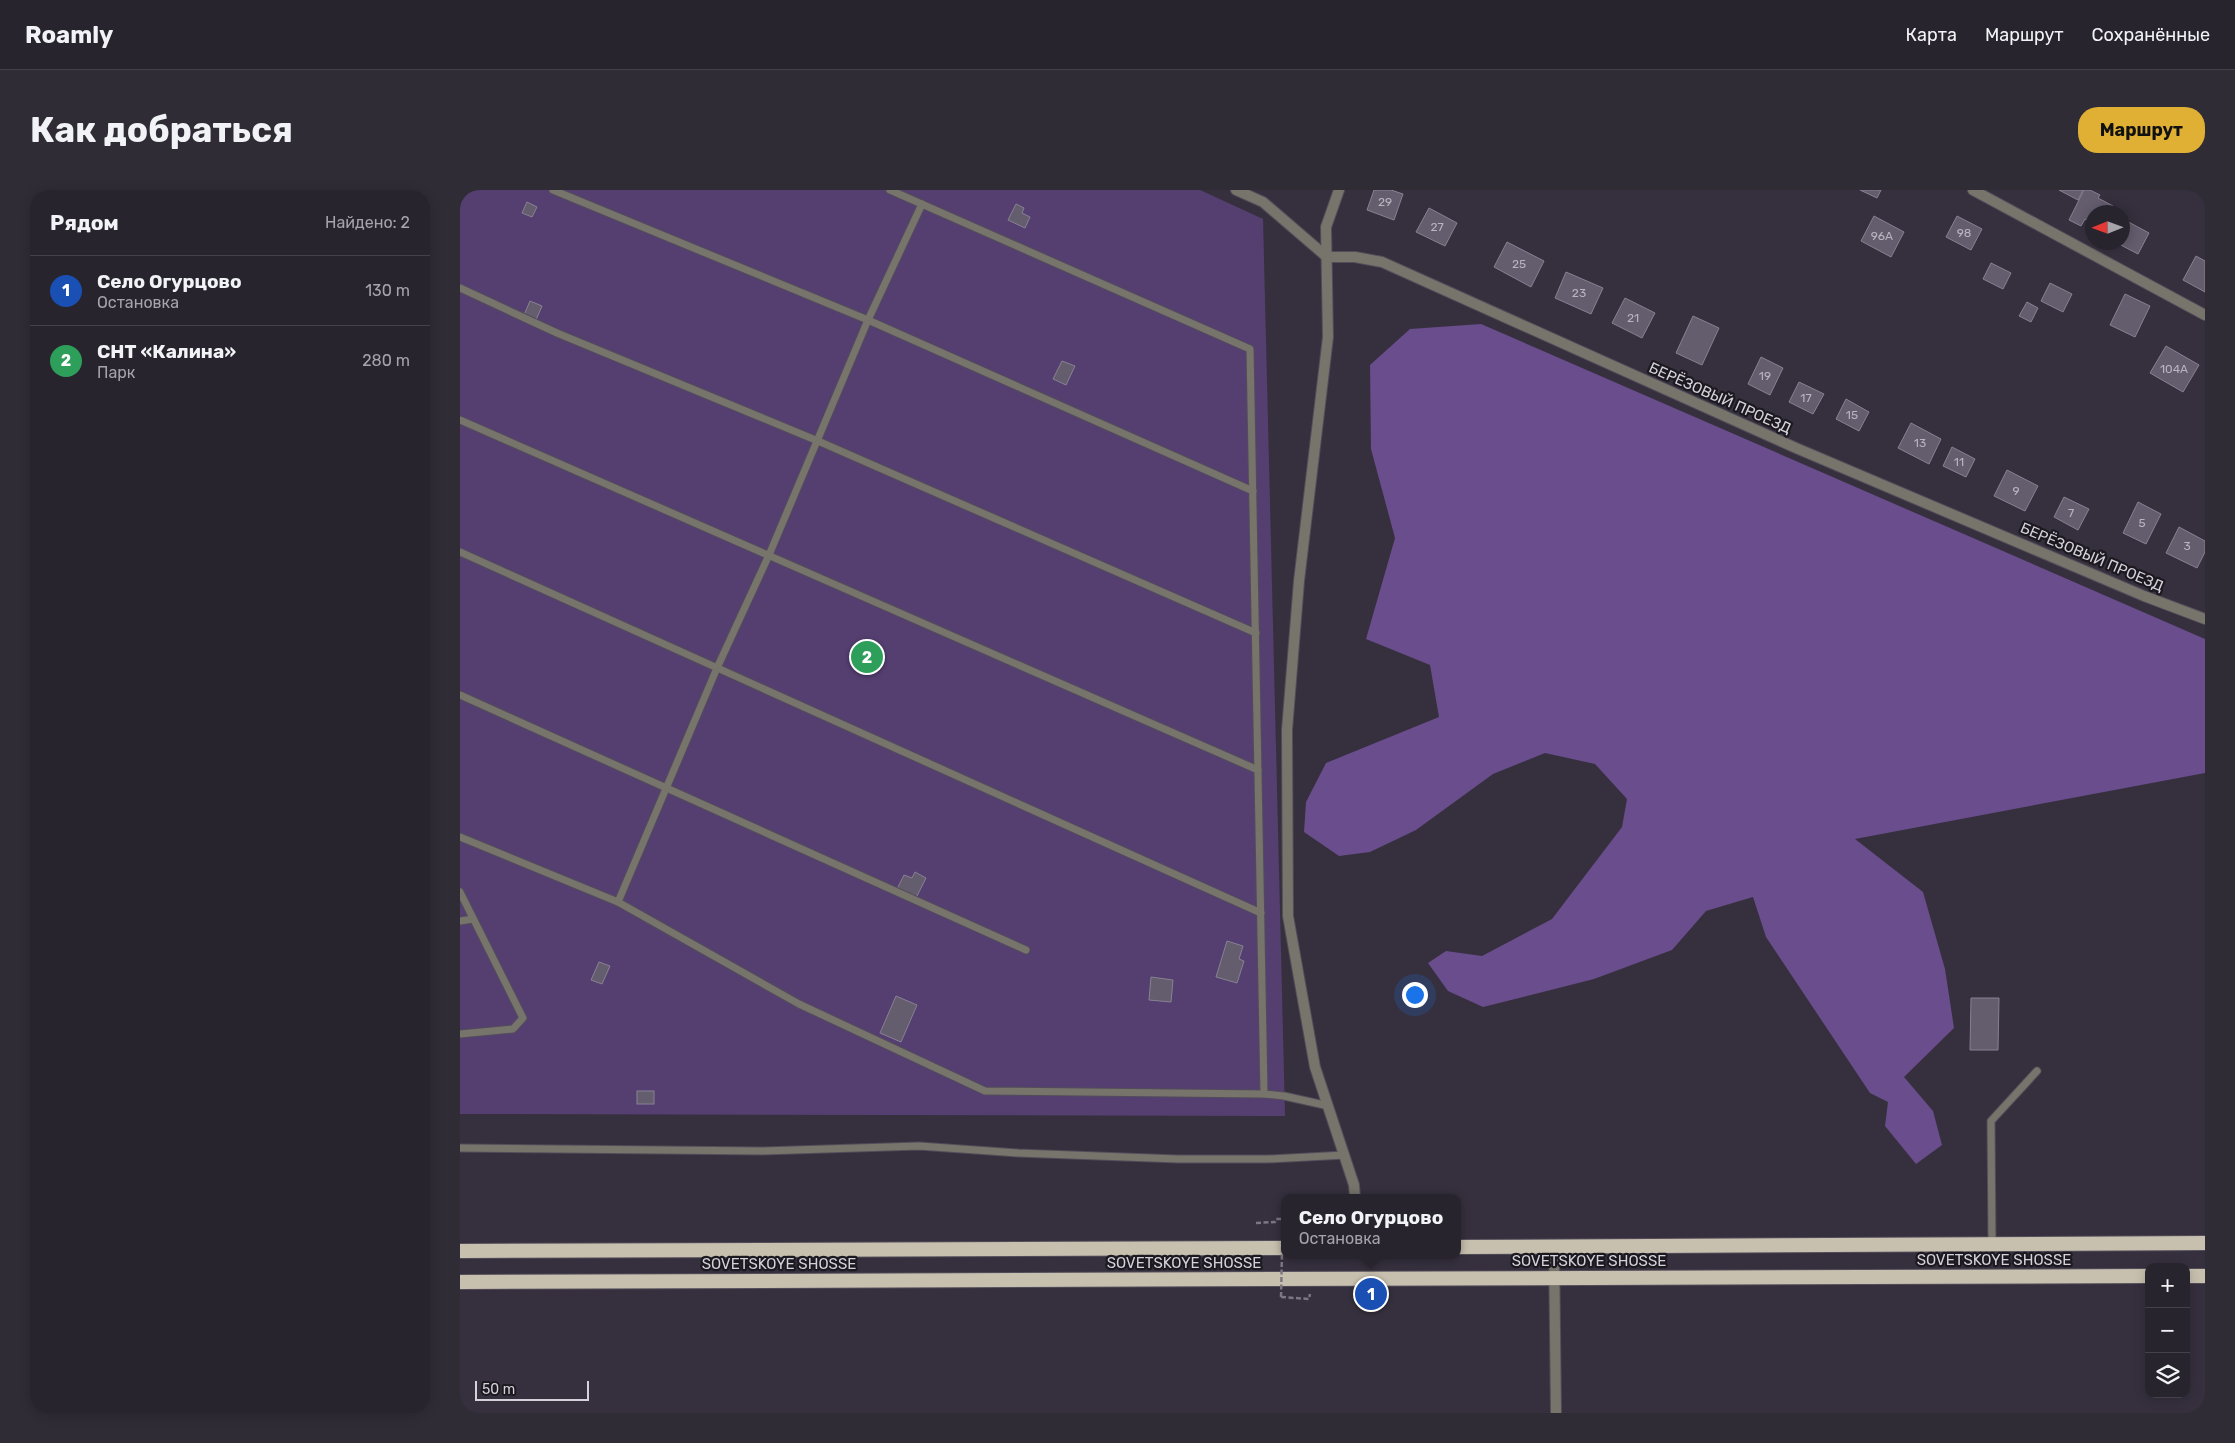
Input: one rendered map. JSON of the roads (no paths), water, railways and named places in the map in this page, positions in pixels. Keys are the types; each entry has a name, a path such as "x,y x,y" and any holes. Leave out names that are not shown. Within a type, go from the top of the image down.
{"highway":[{"name":"SOVETSKOYE SHOSSE","path":"1461,1247 2205,1243"},
{"name":"SOVETSKOYE SHOSSE","path":"460,1251 1281,1248"},
{"name":"SOVETSKOYE SHOSSE","path":"460,1282 2145,1276"},
{"path":"2190,1276 2205,1276"}],"street":[{"path":"1236,190 1263,202 1327,256"},
{"path":"1339,190 1326,227 1328,337 1299,581 1287,740 1288,916 1315,1067 1345,1155 1355,1194"},
{"path":"1973,190 2205,315"},
{"name":"БЕРЁЗОВЫЙ ПРОЕЗД","path":"1327,256 1355,257 1382,262 1796,448 2134,592 2205,619"},
{"path":"1554,1247 1556,1413"}],"lane":[{"path":"552,190 868,320 1253,491"},
{"path":"890,190 1250,349 1264,1094"},
{"path":"618,902 717,668 770,555 868,320 922,204"},
{"path":"460,288 557,333 818,441 1256,634"},
{"path":"460,420 1258,770"},
{"path":"460,552 1261,913"},
{"path":"460,695 1026,950"},
{"path":"460,837 618,902 799,1004 985,1091 1264,1094 1284,1096 1328,1106"},
{"path":"460,892 523,1018 514,1028 460,1034"},
{"path":"460,921 474,919"},
{"path":"1992,1244 1991,1121 2037,1070"},
{"path":"460,1148 763,1151 919,1146 1018,1153 1178,1159 1268,1160 1345,1155"}],"place":[{"name":"СНТ «Калина»","path":"867,657"},
{"name":"Село Огурцово","path":"1371,1294"}]}
